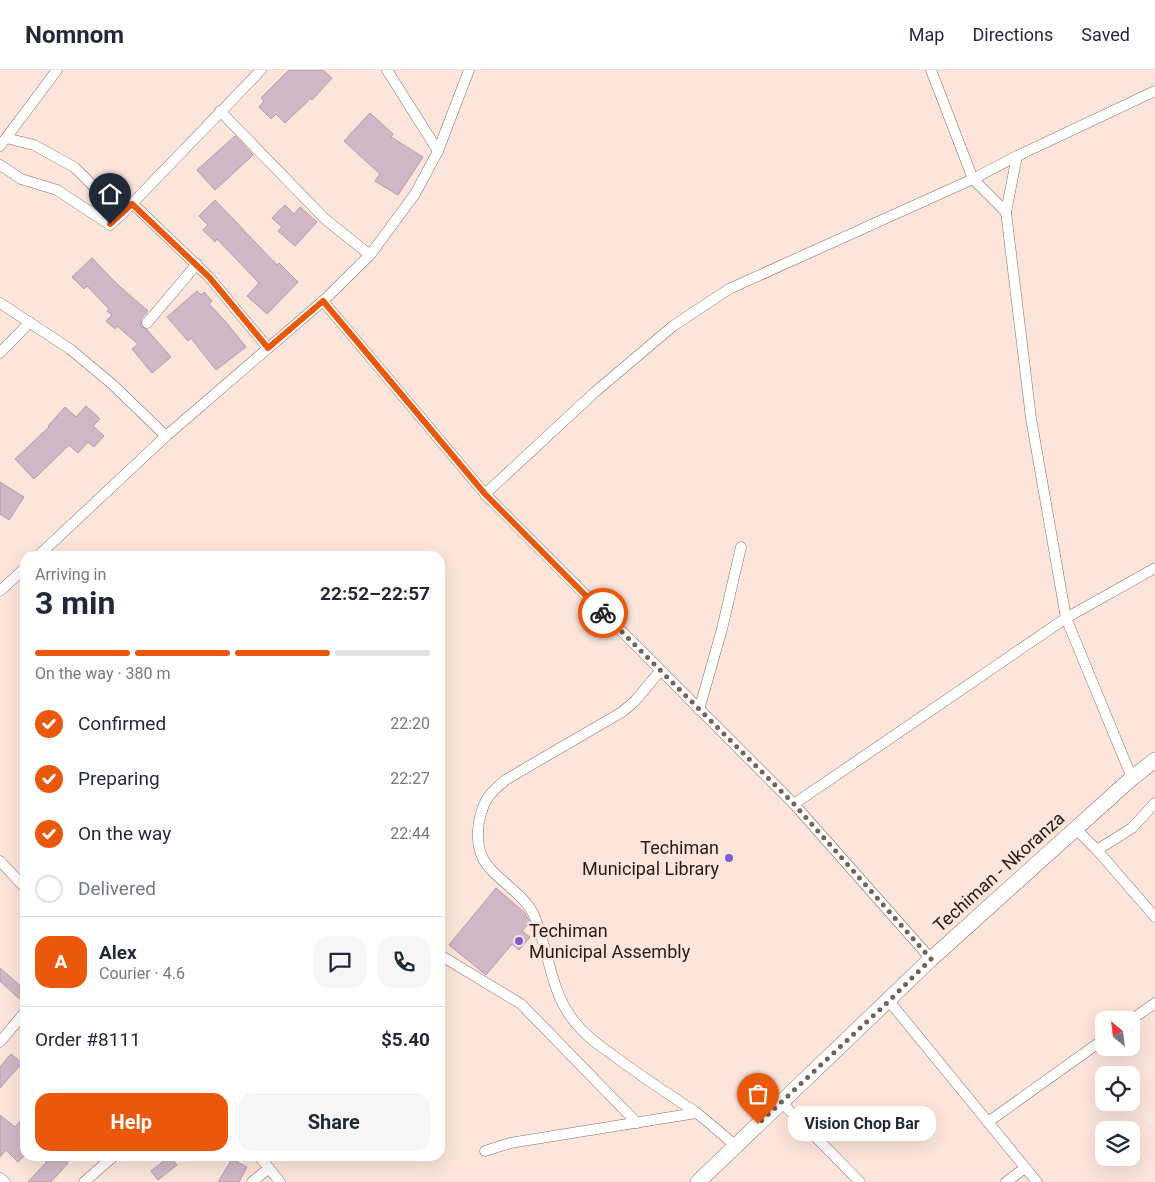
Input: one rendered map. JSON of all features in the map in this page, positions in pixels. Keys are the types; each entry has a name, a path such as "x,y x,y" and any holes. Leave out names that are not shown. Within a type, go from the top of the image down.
{"main road":[{"name":"Techiman - Nkoranza","path":"698,1182 931,959 1132,778 1155,760"}],"street":[{"path":"3,142 57,70"},
{"path":"0,165 21,179 58,190 110,224 132,204 261,70"},
{"path":"387,70 438,151"},
{"path":"43,551 166,436 323,301 370,255 415,194 438,151 469,70"},
{"path":"931,70 973,179 1006,212"},
{"path":"485,494 596,392 673,326 729,288 973,179 1017,156 1155,91"},
{"path":"220,111 325,219 370,255"},
{"path":"3,142 34,145 74,167 122,214"},
{"path":"1017,156 1006,212 1031,418 1066,618 1132,778"},
{"path":"132,204 197,264 228,298 268,348"},
{"path":"148,324 197,264"},
{"path":"323,301 485,494 794,804 931,959"},
{"path":"0,303 70,349 112,384 166,436"},
{"path":"0,353 30,322"},
{"path":"699,710 722,629 741,547"},
{"path":"794,804 1066,618 1155,568"},
{"path":"0,591 20,573"},
{"path":"660,671 635,701 622,712 507,779 493,790 485,800 480,814 477,832 479,854 490,869 529,907 537,921 556,988 570,1016 584,1034 630,1069 696,1113 735,1146"},
{"path":"1097,850 1132,828 1155,803"},
{"path":"1076,829 1097,850 1155,917"},
{"path":"0,861 20,883"},
{"path":"445,958 521,1004 637,1123"},
{"path":"889,1001 1037,1182"},
{"path":"1140,1014 1155,1003"},
{"path":"0,1042 20,1018"},
{"path":"988,1122 1095,1046"},
{"path":"781,1102 860,1182"},
{"path":"485,1151 510,1143 696,1113"},
{"path":"84,1182 108,1161"},
{"path":"263,1161 280,1182"},
{"path":"252,1182 269,1168"},
{"path":"1006,1182 1025,1168"},
{"path":"0,1178 5,1182"}],"building":[{"path":"289,70 323,70 332,78 312,100 311,98 285,123 276,114 271,119 259,107 264,101 261,98"},
{"path":"370,113 393,134 391,137 423,157 398,195 375,181 380,174 344,141"},
{"path":"235,136 253,155 215,190 197,170"},
{"path":"215,200 277,265 279,263 298,282 267,314 247,296 259,283 217,239 215,242 203,230 208,225 199,216"},
{"path":"285,205 294,214 300,207 317,222 295,246 278,231 282,227 272,218"},
{"path":"92,258 118,285 148,311 141,319 141,326 147,330 171,357 152,373 132,349 138,344 117,326 115,329 106,321 112,315 107,311 109,309 87,286 84,289 72,277"},
{"path":"197,291 201,295 204,292 212,301 209,304 246,347 216,370 191,338 188,341 167,317"},
{"path":"86,406 100,419 93,426 104,436 94,447 88,442 78,453 69,445 34,479 15,459 49,427 65,407 76,417"},
{"path":"0,482 24,497 9,520 0,514"},
{"path":"496,888 524,912 530,922 522,931 530,937 519,950 512,944 486,975 449,945"},
{"path":"0,968 20,986 20,999 0,981"},
{"path":"11,1054 20,1061 20,1065 0,1088 0,1067"},
{"path":"0,1115 15,1127 20,1122 20,1160 18,1162 6,1150 0,1157"},
{"path":"47,1161 66,1161 68,1163 51,1182 28,1182"},
{"path":"164,1161 174,1161 177,1165 158,1180 151,1171"},
{"path":"231,1161 236,1161 247,1167 239,1182 218,1182"}],"way so far":[{"path":"603,613 794,804 931,959 758,1124"}],"place":[{"name":"Techiman Municipal Library","path":"729,858"},
{"name":"Techiman Municipal Assembly","path":"519,941"},
{"name":"Vision Chop Bar","path":"758,1124"}],"route":[{"path":"110,224 132,204 197,264 228,298 268,348 323,301 485,494 603,613"}]}
